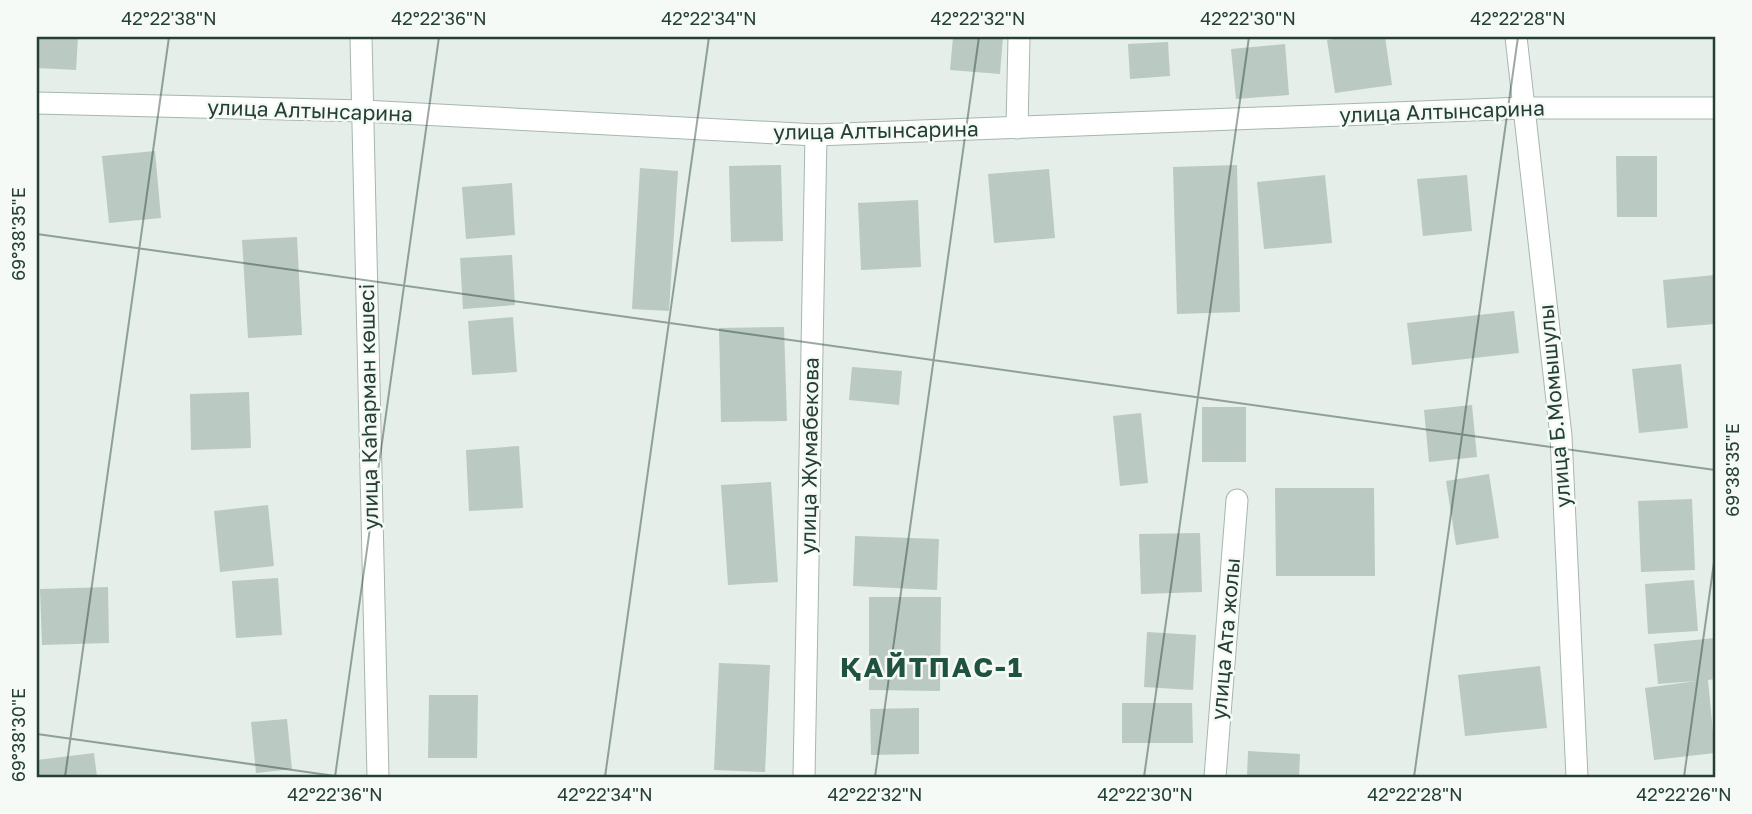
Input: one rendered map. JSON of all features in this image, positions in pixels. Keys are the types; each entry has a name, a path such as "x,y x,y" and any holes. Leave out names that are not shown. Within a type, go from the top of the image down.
{"street":[{"name":"улица Каһарман көшесі","path":"361,37 378,777"},
{"path":"1017,128 1019,37"},
{"name":"улица Б.Момышулы","path":"1516,37 1561,436 1577,777"},
{"name":"улица Алтынсарина","path":"37,103 362,111 816,135 1524,108 1715,108"},
{"name":"улица Жумабекова","path":"804,777 816,135"},
{"name":"улица Ата жолы","path":"1215,777 1237,500"}],"building":[{"path":"37,37 78,37 76,70 37,68"},
{"path":"953,37 1003,37 1000,74 950,70"},
{"path":"1385,37 1392,85 1335,93 1327,40"},
{"path":"1168,42 1170,76 1130,79 1128,44"},
{"path":"1285,44 1289,95 1236,99 1231,49"},
{"path":"155,151 161,218 109,223 102,156"},
{"path":"1616,156 1657,156 1657,217 1617,217"},
{"path":"781,165 783,241 731,242 729,166"},
{"path":"1237,165 1240,312 1177,314 1173,167"},
{"path":"640,168 678,171 669,311 632,309"},
{"path":"1049,169 1055,238 994,243 988,174"},
{"path":"1325,175 1332,243 1264,249 1257,182"},
{"path":"1467,175 1472,231 1423,236 1417,179"},
{"path":"512,183 515,235 466,239 462,187"},
{"path":"918,200 921,267 861,270 858,203"},
{"path":"297,237 302,335 248,338 242,240"},
{"path":"512,255 515,305 463,309 460,258"},
{"path":"1715,275 1715,324 1667,328 1663,280"},
{"path":"1514,311 1519,353 1412,365 1407,323"},
{"path":"513,317 517,372 472,375 468,321"},
{"path":"784,327 787,421 721,422 719,328"},
{"path":"1681,364 1688,428 1639,433 1632,369"},
{"path":"852,367 902,371 899,405 849,400"},
{"path":"249,392 251,448 191,450 190,394"},
{"path":"1472,405 1477,457 1429,462 1424,410"},
{"path":"1202,407 1246,407 1246,462 1202,462"},
{"path":"1141,413 1148,483 1120,486 1113,416"},
{"path":"519,446 523,508 469,511 466,450"},
{"path":"1489,474 1499,538 1456,545 1446,481"},
{"path":"771,482 778,582 728,585 721,485"},
{"path":"1275,488 1374,488 1375,576 1276,576"},
{"path":"1692,499 1695,570 1641,572 1638,501"},
{"path":"268,505 274,566 220,572 214,511"},
{"path":"1200,533 1202,592 1141,594 1139,534"},
{"path":"855,536 939,539 937,590 853,586"},
{"path":"278,578 282,635 236,638 232,581"},
{"path":"1694,580 1698,631 1648,634 1645,584"},
{"path":"108,587 109,643 42,645 40,589"},
{"path":"869,597 941,597 940,691 869,690"},
{"path":"1147,632 1196,635 1193,690 1144,687"},
{"path":"1715,638 1715,679 1708,680 1715,753 1654,760 1645,688 1696,681 1658,684 1654,644"},
{"path":"719,663 770,665 765,772 714,770"},
{"path":"1540,666 1547,728 1465,736 1458,675"},
{"path":"429,695 478,695 477,758 428,758"},
{"path":"1122,703 1192,703 1193,743 1122,743"},
{"path":"919,708 919,754 871,755 870,709"},
{"path":"287,719 292,769 256,773 251,722"},
{"path":"1248,751 1300,754 1299,777 1247,777"},
{"path":"94,753 97,777 37,777 37,760"}],"district":[{"name":"ҚАЙТПАС-1","path":"932,667"}]}
